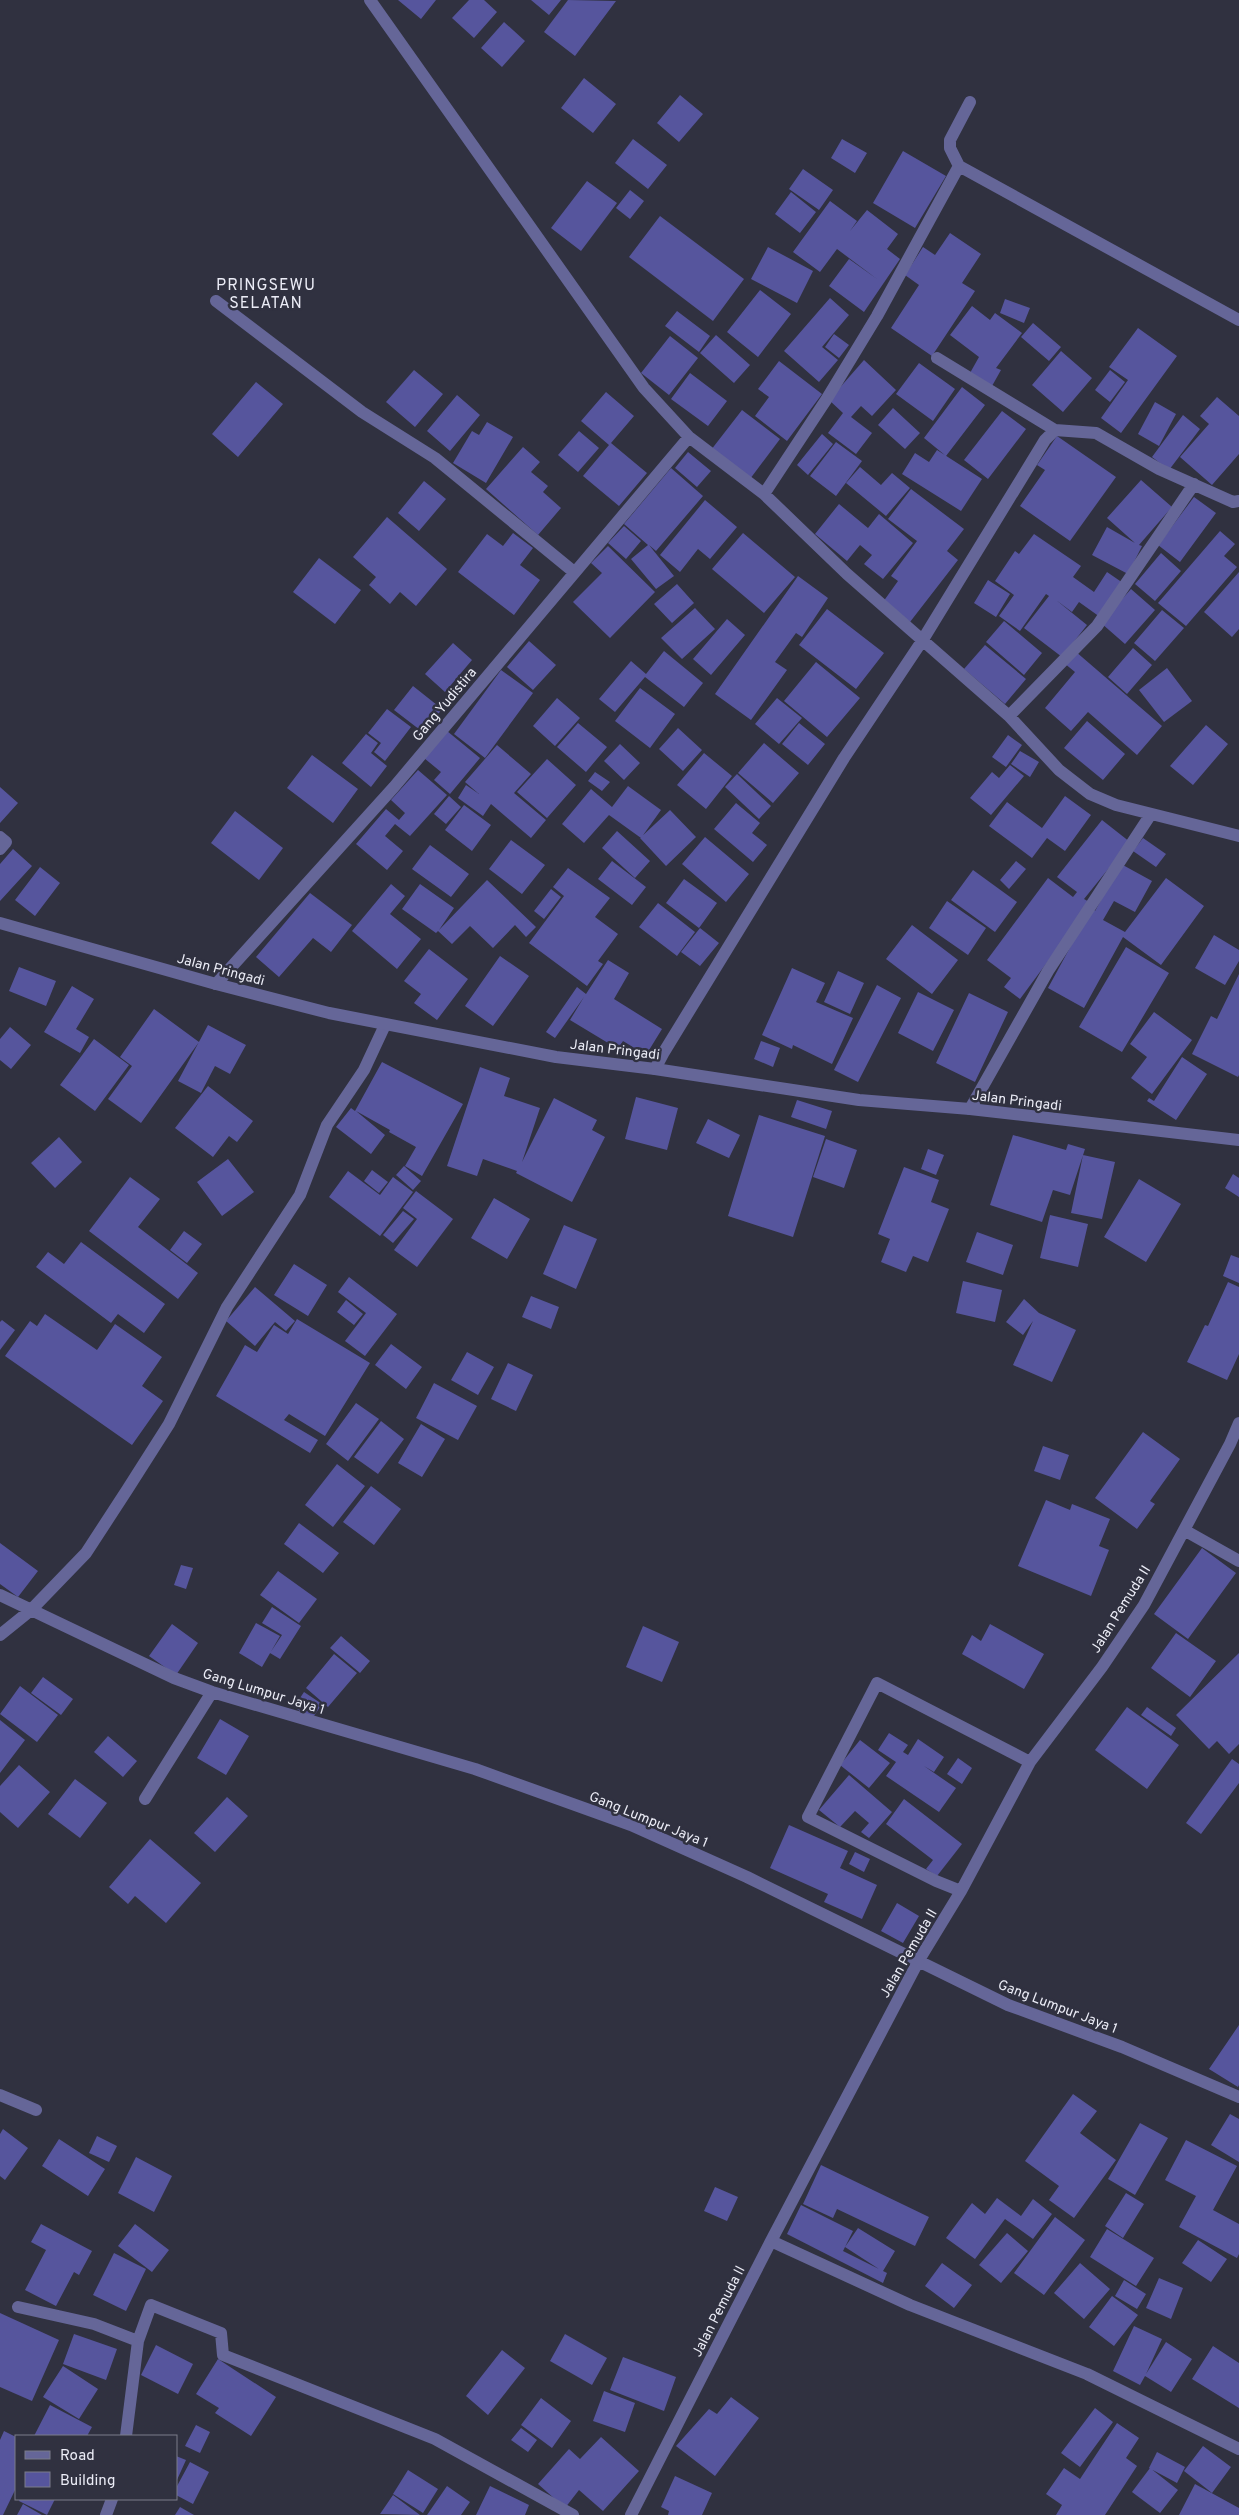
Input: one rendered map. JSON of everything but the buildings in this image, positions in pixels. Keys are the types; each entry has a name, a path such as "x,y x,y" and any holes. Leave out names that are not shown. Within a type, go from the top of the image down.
{"street":[{"path":"370,0 644,388 689,437 764,494 847,574 1010,716 1059,770 1090,794 1116,805 1239,836"},
{"path":"970,102 950,140 950,148 959,166 1239,320"},
{"path":"764,494 826,400 877,316 959,166"},
{"path":"216,301 362,412 435,458 574,572"},
{"path":"937,358 1055,430 1096,432 1159,469 1233,502 1239,501"},
{"path":"655,1069 844,758 922,640 1045,440 1055,430"},
{"name":"Gang Yudistira","path":"216,984 394,787 689,437"},
{"path":"1010,716 1097,626 1194,484"},
{"path":"970,1109 1048,971 1151,814"},
{"path":"0,836 6,842 0,849"},
{"name":"Jalan Pringadi","path":"0,922 216,984 384,1025 556,1057 655,1069 859,1100 970,1109 1239,1140"},
{"path":"0,1635 32,1610 86,1553 168,1424 227,1307 300,1195 326,1125 364,1070 384,1025"},
{"name":"Jalan Pemuda II","path":"631,2515 771,2241 919,1960 961,1891 1030,1762 1102,1667 1144,1605 1230,1444 1239,1423"},
{"path":"1184,1530 1239,1561"},
{"name":"Gang Lumpur Jaya 1","path":"0,1595 174,1678 212,1692 475,1769 631,1825 747,1877 1008,2005 1122,2047 1239,2097"},
{"path":"961,1891 936,1881 808,1817 878,1682 1030,1762"},
{"path":"145,1799 212,1692"},
{"path":"0,2095 36,2110"},
{"path":"771,2241 910,2305 1087,2374 1239,2449"},
{"path":"126,2435 138,2341 152,2306 221,2333 223,2355 435,2439 573,2515"},
{"path":"18,2307 94,2324 138,2341"},
{"path":"106,2515 112,2500"}],"district":[{"name":"PRINGSEWU SELATAN","path":"266,293"}]}
